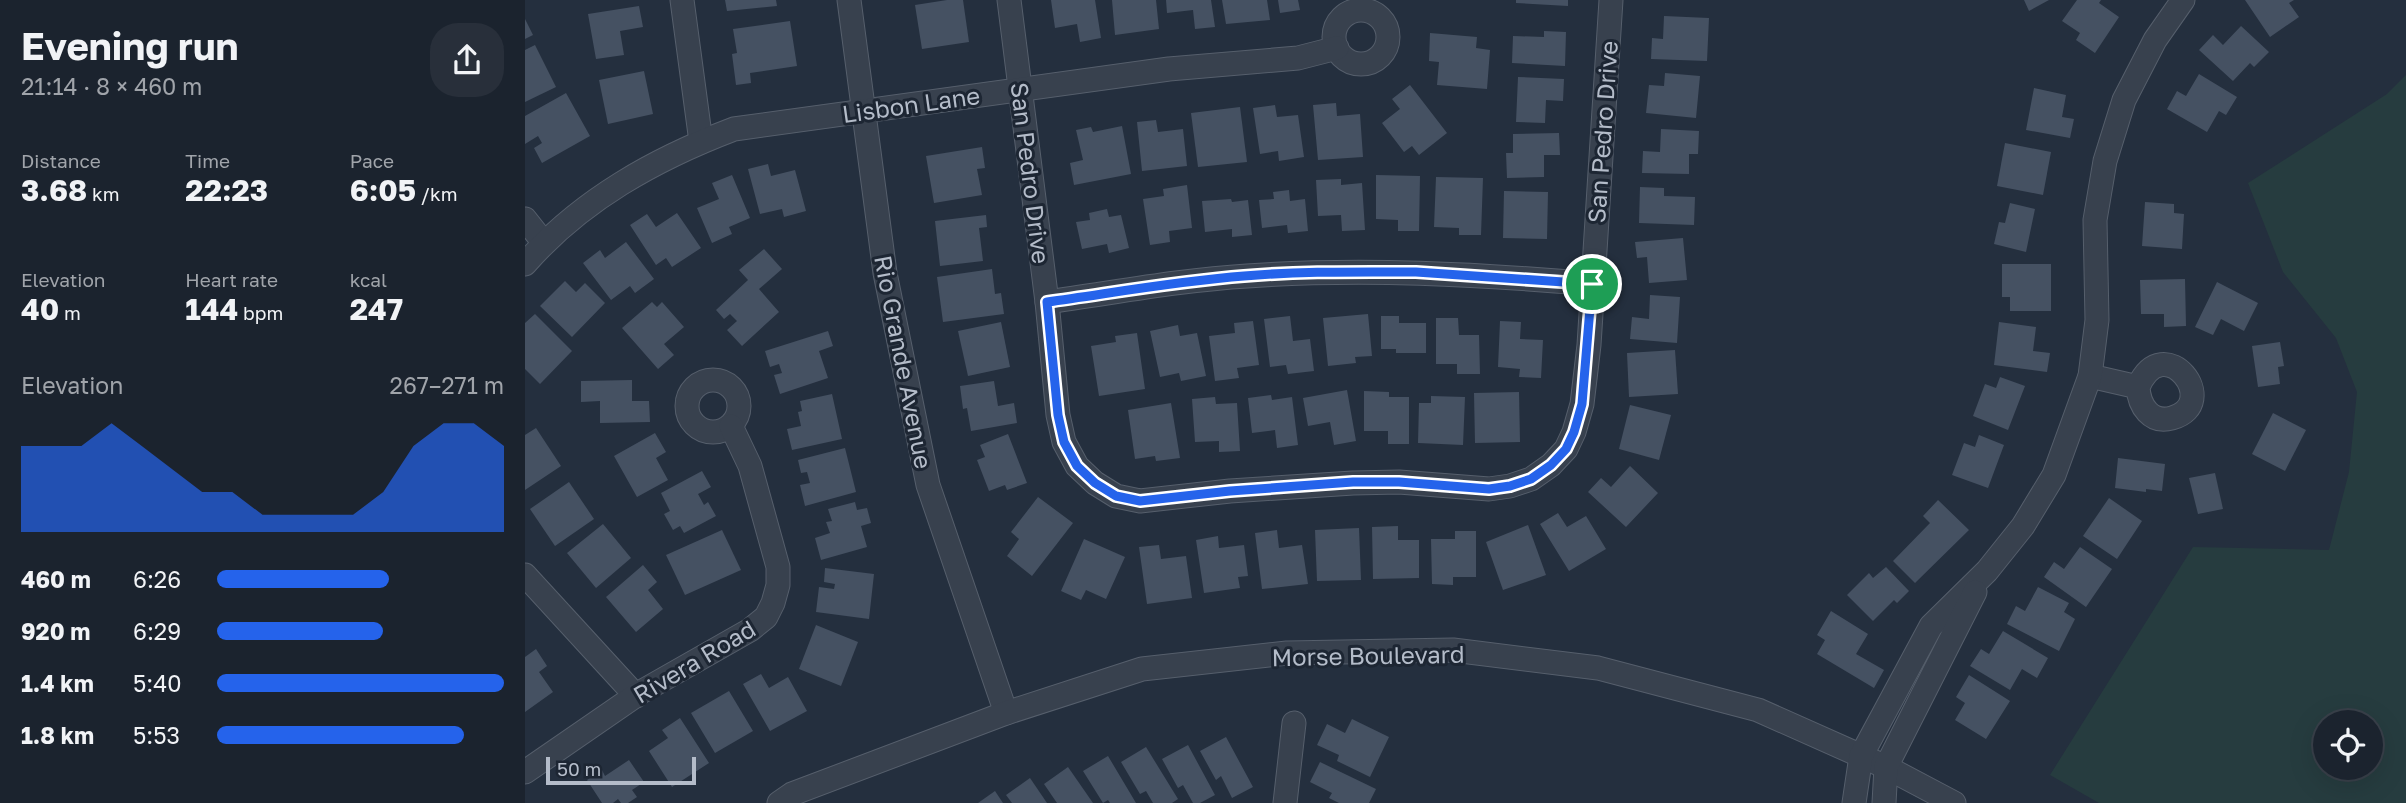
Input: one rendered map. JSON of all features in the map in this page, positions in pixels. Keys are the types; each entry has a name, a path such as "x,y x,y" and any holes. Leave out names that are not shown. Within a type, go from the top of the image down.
{"street":[{"path":"682,0 701,142"},
{"name":"Rio Grande Avenue","path":"849,0 885,273 928,485 1006,713"},
{"name":"San Pedro Drive","path":"1009,0 1047,302 1058,415 1064,442 1077,466 1095,483 1116,496 1140,501 1353,482 1399,482 1489,489 1531,479 1551,465 1566,449 1574,432 1583,393 1611,0"},
{"path":"1854,803 1861,756 1931,626 1987,571 2023,526 2054,475 2090,376 2097,320 2095,220 2105,161 2124,100 2155,40 2183,0"},
{"name":"Lisbon Lane","path":"525,264 569,219 623,181 701,142 734,129 1170,69 1299,58 1337,48"},
{"path":"525,219 544,243"},
{"path":"1047,302 1192,281 1302,273 1416,272 1592,284"},
{"path":"2090,376 2139,387"},
{"name":"Rivera Road","path":"525,772 636,696 750,630 766,617 778,585 778,567 750,466 731,426"},
{"path":"1884,803 1886,767 1987,571"},
{"path":"525,575 636,696"},
{"name":"Morse Boulevard","path":"779,803 792,794 1006,713 1142,669 1287,653 1453,650 1598,668 1758,710 1886,767 1954,803"},
{"path":"1285,803 1294,723"}],"green space":[{"path":"2406,75 2406,803 2099,803 2050,775 2193,547 2329,550 2349,472 2357,392 2336,338 2283,272 2248,183 2387,94"}],"building":[{"path":"725,0 776,0 777,6 727,11"},
{"path":"963,0 969,42 922,49 915,5"},
{"path":"1051,0 1095,0 1101,38 1080,42 1077,24 1055,28"},
{"path":"1112,0 1156,0 1159,29 1115,35"},
{"path":"1166,0 1211,0 1215,27 1195,29 1193,10 1167,13"},
{"path":"1222,0 1267,0 1270,20 1226,24"},
{"path":"1278,0 1298,0 1300,10 1280,13"},
{"path":"1516,0 1568,0 1568,6 1516,3"},
{"path":"2024,0 2049,0 2029,11"},
{"path":"2077,0 2101,0 2099,3 2119,17 2095,53 2076,40 2080,33 2062,21"},
{"path":"2245,0 2294,0 2289,3 2299,17 2270,37"},
{"path":"639,6 643,27 620,31 624,55 596,59 588,14"},
{"path":"1664,16 1709,18 1707,61 1651,59 1652,38 1663,39"},
{"path":"525,19 533,35 525,39"},
{"path":"790,21 797,66 750,73 751,83 736,85 732,54 737,53 733,29"},
{"path":"2241,26 2269,52 2254,67 2250,63 2233,81 2199,50 2213,35 2223,45"},
{"path":"1544,31 1566,32 1565,66 1512,63 1513,36 1544,37"},
{"path":"1430,33 1477,37 1476,48 1490,50 1487,89 1437,85 1439,62 1429,61"},
{"path":"535,45 556,87 525,102 525,50"},
{"path":"644,71 653,114 608,124 599,80"},
{"path":"1665,73 1700,76 1696,118 1646,113 1649,85 1664,86"},
{"path":"2199,74 2237,97 2226,115 2219,111 2207,132 2167,109 2177,91 2186,96"},
{"path":"1518,77 1564,79 1563,101 1546,100 1545,123 1516,122"},
{"path":"1410,85 1447,133 1419,155 1412,146 1404,152 1382,123 1400,109 1392,99"},
{"path":"2034,88 2066,95 2062,117 2074,119 2070,138 2026,130"},
{"path":"566,93 590,136 542,163 534,148 542,143 538,136 525,144 525,116"},
{"path":"1336,103 1337,116 1360,114 1363,157 1318,160 1313,105"},
{"path":"1275,105 1277,117 1298,115 1304,157 1279,161 1278,151 1260,154 1253,108"},
{"path":"1240,107 1247,162 1198,167 1191,113"},
{"path":"1156,120 1158,132 1183,129 1187,166 1142,171 1137,122"},
{"path":"1122,126 1131,174 1074,185 1070,163 1083,160 1076,130 1091,127 1093,132"},
{"path":"1661,129 1699,131 1698,154 1689,154 1689,174 1642,173 1643,151 1660,152"},
{"path":"1559,133 1560,155 1544,155 1544,177 1507,178 1506,153 1513,153 1513,134"},
{"path":"2005,143 2051,152 2043,195 1997,186"},
{"path":"982,147 985,168 977,169 982,195 934,203 926,156"},
{"path":"768,164 771,176 795,170 806,211 784,217 782,209 760,214 748,169"},
{"path":"732,175 750,218 729,227 732,234 712,243 697,208 719,199 712,183"},
{"path":"1376,175 1420,176 1419,231 1398,231 1398,220 1376,219"},
{"path":"1436,177 1483,178 1481,235 1459,235 1459,228 1434,227"},
{"path":"1341,179 1341,185 1362,183 1365,230 1342,231 1341,215 1318,216 1316,180"},
{"path":"1187,185 1192,228 1169,231 1170,242 1150,245 1143,199 1164,196 1163,189"},
{"path":"1640,187 1664,188 1664,196 1695,197 1694,225 1639,223"},
{"path":"1289,190 1290,201 1305,199 1308,231 1288,233 1287,225 1262,228 1259,200 1274,199 1273,192"},
{"path":"1504,191 1548,192 1547,239 1503,238"},
{"path":"1231,199 1232,202 1248,200 1252,235 1232,237 1232,229 1205,232 1202,201"},
{"path":"2145,202 2174,204 2174,213 2184,214 2182,249 2142,246"},
{"path":"2010,203 2035,209 2026,252 1994,244 1999,222 2005,223"},
{"path":"1107,209 1109,217 1121,215 1129,248 1109,253 1107,244 1082,249 1076,222 1090,220 1089,213"},
{"path":"677,213 701,248 672,267 666,258 656,265 630,225 647,214 656,227"},
{"path":"986,215 987,227 979,228 983,261 940,266 935,221"},
{"path":"1683,238 1687,280 1649,283 1647,257 1637,258 1635,242"},
{"path":"626,242 654,279 635,293 630,286 611,300 583,263 600,250 605,258"},
{"path":"764,249 782,269 759,289 779,312 742,346 727,330 737,321 730,314 724,319 716,310 748,280 739,270"},
{"path":"2002,264 2051,264 2051,311 2010,311 2010,297 2002,297"},
{"path":"992,269 995,294 1001,293 1004,314 943,322 937,277"},
{"path":"2185,279 2186,326 2164,327 2164,314 2141,314 2140,280"},
{"path":"565,281 576,292 585,283 605,303 572,337 540,306"},
{"path":"2217,282 2258,303 2244,331 2221,319 2213,335 2195,327"},
{"path":"1650,295 1680,297 1677,343 1630,339 1632,317 1649,319"},
{"path":"652,302 657,307 662,302 684,327 664,344 674,355 658,369 622,328"},
{"path":"535,314 572,351 540,384 525,369 525,323"},
{"path":"1368,314 1372,356 1355,357 1356,363 1328,366 1323,318"},
{"path":"1290,316 1293,341 1310,339 1314,371 1288,374 1286,365 1270,367 1264,319"},
{"path":"1381,316 1399,316 1399,323 1426,323 1426,353 1396,353 1396,349 1381,349"},
{"path":"1436,318 1458,318 1459,335 1479,335 1480,374 1457,374 1457,364 1436,364"},
{"path":"1253,321 1259,365 1237,368 1239,378 1215,381 1209,336 1235,333 1234,323"},
{"path":"1500,321 1521,322 1520,339 1543,340 1541,378 1519,377 1520,369 1498,367"},
{"path":"1001,322 1010,367 968,376 958,331"},
{"path":"1999,322 2036,327 2033,351 2050,353 2047,372 1994,365"},
{"path":"1178,325 1180,336 1197,333 1206,376 1181,381 1179,373 1160,377 1150,331"},
{"path":"828,331 833,346 819,351 828,378 780,394 774,375 782,373 779,364 770,367 765,351"},
{"path":"1137,333 1145,389 1099,396 1091,346 1116,342 1115,336"},
{"path":"2280,342 2284,366 2278,367 2280,384 2258,387 2252,346"},
{"path":"1675,350 1678,394 1629,397 1627,353"},
{"path":"2000,377 2025,386 2008,430 1973,416 1985,384 1996,388"},
{"path":"632,380 632,401 649,401 650,422 600,423 600,401 581,402 581,381"},
{"path":"994,381 998,406 1014,403 1017,423 971,431 967,408 963,409 960,386"},
{"path":"1347,390 1356,441 1334,445 1330,422 1308,426 1303,398"},
{"path":"1364,391 1389,392 1389,397 1409,397 1409,444 1388,444 1388,431 1364,431"},
{"path":"1519,392 1520,442 1475,443 1474,393"},
{"path":"832,394 842,439 792,450 787,429 801,426 798,412 802,411 800,401"},
{"path":"1271,395 1272,400 1292,397 1298,445 1277,448 1275,430 1252,433 1248,398"},
{"path":"1431,396 1465,397 1463,445 1418,443 1419,403 1431,403"},
{"path":"1215,397 1216,404 1237,403 1240,451 1219,452 1219,441 1195,442 1192,399"},
{"path":"1171,403 1180,458 1156,461 1155,456 1135,459 1128,410"},
{"path":"1630,405 1671,415 1659,460 1619,449"},
{"path":"2273,413 2306,430 2285,471 2252,454"},
{"path":"536,428 561,466 525,490 525,435"},
{"path":"655,433 666,452 656,458 668,480 637,497 614,456"},
{"path":"1008,434 1027,483 1007,490 1005,485 989,491 977,460 985,457 980,445"},
{"path":"1979,435 2004,445 1988,488 1952,475 1964,443 1975,447"},
{"path":"845,448 856,492 805,506 800,485 810,483 807,472 801,473 798,460"},
{"path":"2118,458 2165,464 2162,491 2115,488"},
{"path":"1630,466 1658,493 1626,527 1588,492 1601,478 1611,487"},
{"path":"702,471 711,487 698,494 704,505 708,502 716,516 684,533 680,526 673,530 664,514 670,511 661,493"},
{"path":"2215,473 2223,509 2198,514 2189,478"},
{"path":"569,482 594,519 555,546 530,509"},
{"path":"1038,497 1073,523 1032,576 1007,556 1019,539 1011,532"},
{"path":"2109,498 2142,521 2117,559 2083,536"},
{"path":"1938,500 1969,530 1915,583 1893,561 1930,523 1923,516"},
{"path":"855,502 857,510 867,508 871,523 861,526 867,547 821,560 815,538 830,533 826,522 832,521 828,509"},
{"path":"1558,513 1567,527 1586,516 1606,549 1569,571 1540,524"},
{"path":"603,524 631,558 596,588 567,553"},
{"path":"1528,525 1546,575 1503,590 1486,542"},
{"path":"1398,526 1398,540 1419,540 1419,578 1373,579 1372,527"},
{"path":"1359,528 1361,580 1317,581 1315,530"},
{"path":"722,530 741,570 685,595 666,555"},
{"path":"1277,530 1279,548 1302,545 1308,584 1262,589 1255,533"},
{"path":"1455,531 1476,531 1476,577 1453,577 1453,585 1432,584 1431,539 1455,539"},
{"path":"1218,536 1219,548 1244,545 1248,576 1238,577 1240,588 1204,593 1196,540"},
{"path":"1084,539 1125,557 1106,599 1086,590 1081,600 1061,591"},
{"path":"1159,545 1161,559 1186,556 1192,598 1147,604 1139,547"},
{"path":"2080,547 2112,569 2086,607 2044,577 2054,562 2064,569"},
{"path":"643,565 657,582 648,590 663,609 636,632 606,597"},
{"path":"1886,567 1909,591 1897,603 1894,600 1873,621 1847,595 1869,573 1873,578"},
{"path":"825,568 874,574 869,619 816,612 819,587 834,589 835,584 824,582"},
{"path":"2038,587 2069,603 2064,612 2075,619 2059,651 2007,624 2016,606 2025,611"},
{"path":"1831,611 1868,634 1856,654 1884,670 1874,688 1817,654 1825,640 1817,635"},
{"path":"816,625 858,642 841,686 799,669"},
{"path":"2003,631 2048,658 2037,678 2022,669 2010,690 1970,666 1981,649 1989,654"},
{"path":"536,649 547,666 539,672 553,692 525,712 525,657"},
{"path":"761,674 769,688 788,677 807,711 770,731 743,684"},
{"path":"1969,675 2010,701 1986,739 1955,720 1965,703 1956,697"},
{"path":"729,691 753,731 715,753 691,713"},
{"path":"680,718 709,763 672,787 649,751 668,738 662,730"},
{"path":"1352,719 1389,737 1370,777 1337,761 1339,755 1317,745 1327,724 1345,733"},
{"path":"1226,737 1253,787 1232,798 1221,776 1216,780 1200,751"},
{"path":"1188,745 1215,795 1200,803 1193,803 1183,785 1178,788 1162,759"},
{"path":"1146,747 1178,799 1172,803 1153,803 1146,791 1140,794 1121,762"},
{"path":"1108,756 1136,803 1110,803 1108,800 1103,803 1083,771"},
{"path":"629,760 644,782 632,790 637,797 628,803 621,803 618,799 613,803 602,803 587,780 602,770 605,776"},
{"path":"1320,762 1376,789 1369,803 1339,803 1329,798 1332,793 1310,782"},
{"path":"1068,767 1093,803 1057,803 1044,784"},
{"path":"1030,778 1047,803 1012,803 1006,795"},
{"path":"995,791 1003,803 978,803"}],"route":[{"path":"1416,272 1592,284 1582,404 1574,432 1566,449 1551,465 1531,479 1510,486 1489,489 1399,482 1353,482 1140,501 1116,496 1095,483 1077,466 1064,442 1058,415 1047,302 1192,281 1302,273 1416,272"}]}
